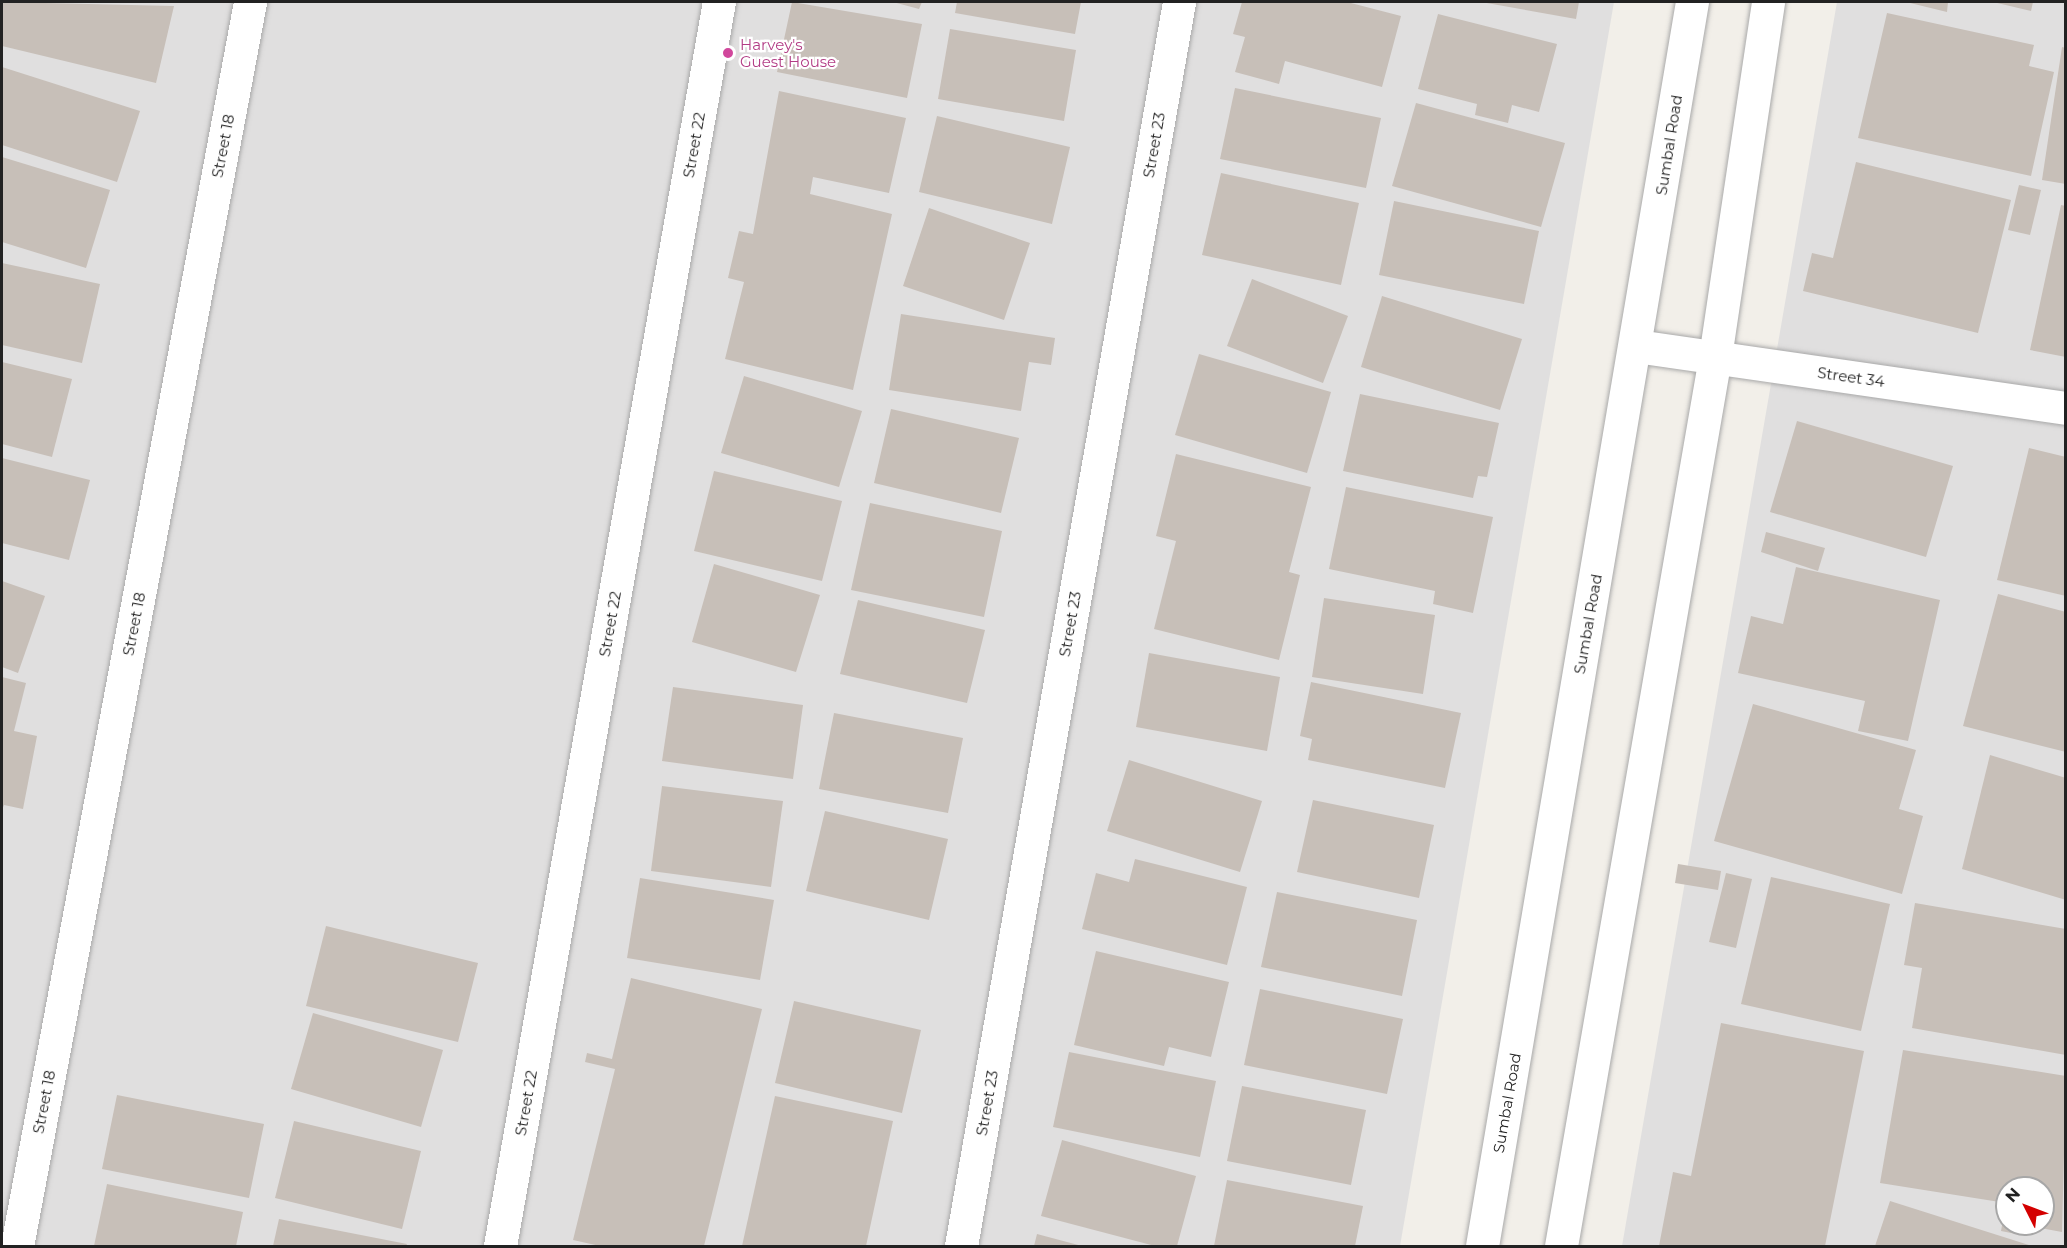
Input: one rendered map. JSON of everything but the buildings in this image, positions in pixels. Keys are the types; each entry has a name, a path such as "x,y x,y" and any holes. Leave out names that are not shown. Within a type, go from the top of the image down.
{"street":[{"name":"Street 18","path":"17,1246 250,2"},
{"name":"Street 22","path":"500,1246 719,2"},
{"name":"Street 23","path":"962,1246 1179,2"},
{"name":"Sumbal Road","path":"1482,1246 1636,346 1692,2"},
{"path":"1561,1246 1715,357 1768,2"},
{"name":"Street 34","path":"1636,346 2066,408"}],"shaded area":[{"path":"2,2 1614,2 1400,1246 2,1246"},
{"path":"1837,2 2065,2 2065,1246 1622,1246"}],"place":[{"name":"Harvey's Guest House","path":"728,53"}]}
